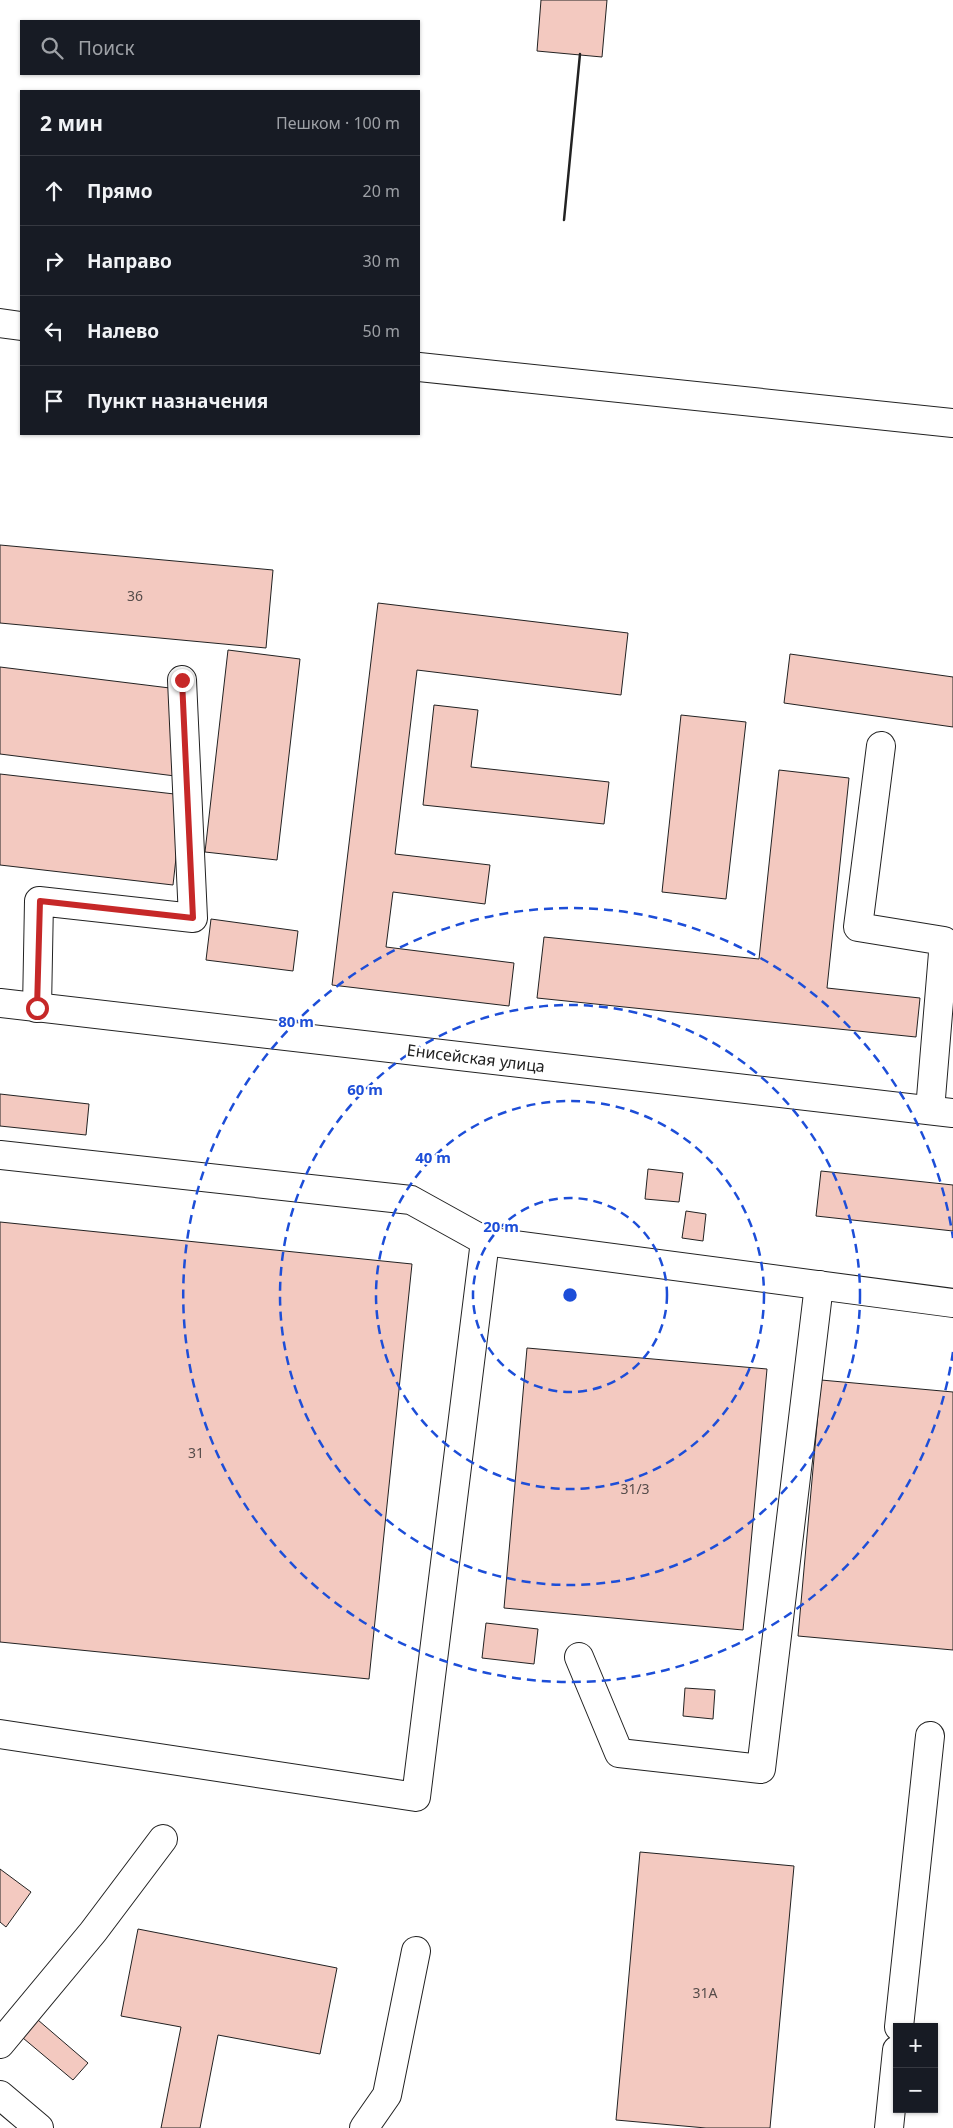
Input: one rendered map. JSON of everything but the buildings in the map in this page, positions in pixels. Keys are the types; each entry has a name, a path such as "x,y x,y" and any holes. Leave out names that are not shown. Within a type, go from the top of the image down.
{"street":[{"path":"0,324 20,326"},
{"path":"420,367 953,423"},
{"path":"37,1008 40,901 193,918 182,680"},
{"path":"881,746 858,928 944,941 942,1111"},
{"name":"Енисейская улица","path":"0,1003 942,1111"},
{"path":"0,1155 411,1200 485,1241 953,1303"},
{"path":"0,1734 416,1797 485,1241"},
{"path":"578,1657 619,1753 761,1769 819,1285"},
{"path":"899,2023 930,1736"},
{"path":"0,2044 93,1932 163,1839"},
{"path":"364,2128 387,2095 416,1952"},
{"path":"888,2128 895,2068"},
{"path":"0,2095 39,2128"}],"wall":[{"path":"564,220 580,54"}],"route":[{"path":"37,1008 40,901 193,918 182,680"}]}
